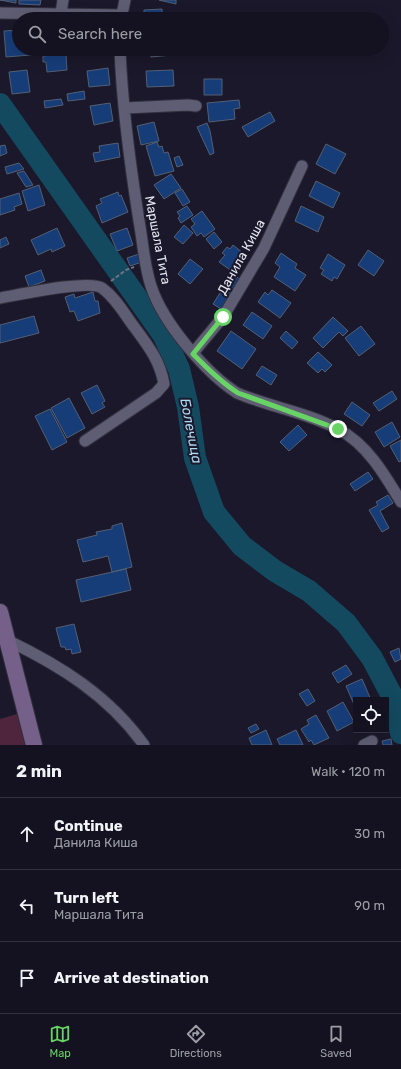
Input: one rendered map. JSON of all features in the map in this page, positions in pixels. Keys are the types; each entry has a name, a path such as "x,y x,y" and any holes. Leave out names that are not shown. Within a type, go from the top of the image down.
{"main road":[{"path":"0,612 34,745"}],"street":[{"path":"61,12 63,0"},
{"path":"123,12 124,0"},
{"path":"0,13 12,13"},
{"name":"Маршала Тита","path":"121,56 134,190 151,286 170,321 193,354 226,386 238,393 331,426 346,434 381,469 401,502"},
{"path":"125,108 196,106"},
{"name":"Данила Киша","path":"193,354 223,317 264,248 302,166"},
{"path":"0,298 75,286 94,285 101,287 111,296 154,354 161,368 164,384 156,393 85,441"},
{"path":"8,640 55,664 106,701 144,745"}],"path":[{"path":"109,282 126,270"}],"shaded area":[{"path":"17,714 25,745 0,745 0,719"}],"building":[{"path":"0,0 16,0 16,3"},
{"path":"19,0 41,0 40,5 19,4"},
{"path":"159,0 176,0 176,4"},
{"path":"162,9 162,12 144,12 144,10"},
{"path":"12,30 12,56 18,56 6,57 4,31"},
{"path":"43,56 66,56 67,70 47,72 46,62 43,62"},
{"path":"108,68 110,85 89,87 87,71"},
{"path":"27,70 30,92 12,94 9,72"},
{"path":"173,70 174,86 147,87 146,71"},
{"path":"204,79 222,79 222,95 204,95"},
{"path":"84,91 85,99 68,101 67,94"},
{"path":"61,99 63,105 45,108 44,101"},
{"path":"239,100 240,108 234,109 235,119 209,122 207,103"},
{"path":"110,103 113,121 94,125 90,106"},
{"path":"270,112 275,121 248,137 242,127"},
{"path":"154,122 159,141 141,145 137,126"},
{"path":"207,123 214,153 210,155 197,127"},
{"path":"157,142 159,147 162,146 164,153 168,152 174,171 155,176 146,146"},
{"path":"118,143 120,157 95,162 93,153 100,152 99,146"},
{"path":"326,144 346,154 335,174 316,164"},
{"path":"5,145 7,153 0,156 0,146"},
{"path":"179,156 183,165 177,167 174,158"},
{"path":"19,163 24,169 7,174 5,167"},
{"path":"24,171 33,185 26,187 17,173"},
{"path":"171,174 181,188 164,199 154,185"},
{"path":"316,181 340,193 333,208 309,196"},
{"path":"39,185 45,205 28,211 22,191"},
{"path":"182,189 190,202 183,206 175,193"},
{"path":"118,192 119,196 121,195 128,212 102,223 96,206 102,203 100,199"},
{"path":"19,193 22,204 14,207 15,210 0,215 0,199"},
{"path":"187,206 193,215 181,223 178,218 180,216 177,212"},
{"path":"301,206 324,217 318,232 295,221"},
{"path":"202,211 215,229 204,237 201,233 197,236 191,227 195,224 191,219"},
{"path":"184,225 193,233 183,244 174,237"},
{"path":"57,228 65,246 52,252 51,249 38,255 31,240"},
{"path":"127,228 133,245 117,251 110,234"},
{"path":"214,232 222,242 214,249 206,239"},
{"path":"6,237 9,244 0,248 0,240"},
{"path":"233,245 248,257 236,274 219,262 225,255 222,253 227,247 230,249"},
{"path":"368,250 384,261 374,276 358,265"},
{"path":"281,253 297,264 295,268 306,275 295,291 274,277 280,267 275,263"},
{"path":"139,254 142,262 130,266 127,258"},
{"path":"328,254 345,265 337,279 334,277 332,281 321,274 324,270 320,268"},
{"path":"190,259 203,269 190,284 178,274"},
{"path":"41,270 45,281 29,287 25,276"},
{"path":"232,274 240,279 221,309 213,304"},
{"path":"272,290 291,303 280,318 258,302 265,292 268,295"},
{"path":"93,292 95,301 98,301 100,313 78,321 74,311 70,312 65,297 74,294 75,298"},
{"path":"252,312 272,326 263,339 243,325"},
{"path":"34,316 39,333 0,343 0,325"},
{"path":"333,317 348,331 343,336 339,332 323,348 313,338"},
{"path":"361,326 375,344 359,356 345,338"},
{"path":"231,331 256,349 242,369 217,351"},
{"path":"286,331 298,342 292,349 280,338"},
{"path":"318,352 332,365 325,372 322,369 318,373 307,363"},
{"path":"262,366 277,375 271,385 256,375"},
{"path":"97,385 105,401 102,403 105,407 92,414 81,393"},
{"path":"392,391 397,399 379,411 373,403"},
{"path":"69,398 85,428 67,438 51,408"},
{"path":"352,402 370,415 362,426 344,414"},
{"path":"50,409 67,442 52,450 35,416"},
{"path":"392,422 400,437 384,447 375,432"},
{"path":"298,425 307,435 289,451 280,442"},
{"path":"401,440 401,461 399,462 390,446"},
{"path":"368,472 373,479 355,491 350,484"},
{"path":"388,495 393,503 380,511 389,528 382,532 369,510 378,505 376,502"},
{"path":"122,523 132,567 112,572 108,556 83,562 77,540 97,535 96,532 112,529 112,526"},
{"path":"126,569 131,590 81,602 76,580"},
{"path":"74,624 81,652 72,654 71,649 66,650 65,647 61,647 56,628"},
{"path":"399,648 401,659 395,662 390,652"},
{"path":"346,665 352,674 338,683 332,673"},
{"path":"362,679 370,697 353,697 353,702 346,686"},
{"path":"308,689 315,701 307,706 299,694"},
{"path":"343,702 353,723 337,731 327,711"},
{"path":"316,715 329,738 314,745 311,740 309,742 301,729 309,724 307,720"},
{"path":"256,724 259,729 251,733 248,728"},
{"path":"266,730 272,745 252,745 249,738"},
{"path":"296,730 303,745 280,745 277,739"},
{"path":"391,739 392,745 383,745 382,741"}],"waterway":[{"name":"Болечица","path":"0,104 164,336 179,369 188,407 195,458 214,512 242,546 275,571 309,591 346,623 372,658 392,696 401,733"}],"route":[{"path":"223,317 193,354 207,368 226,386 238,393 251,399 277,406 338,429"}]}
